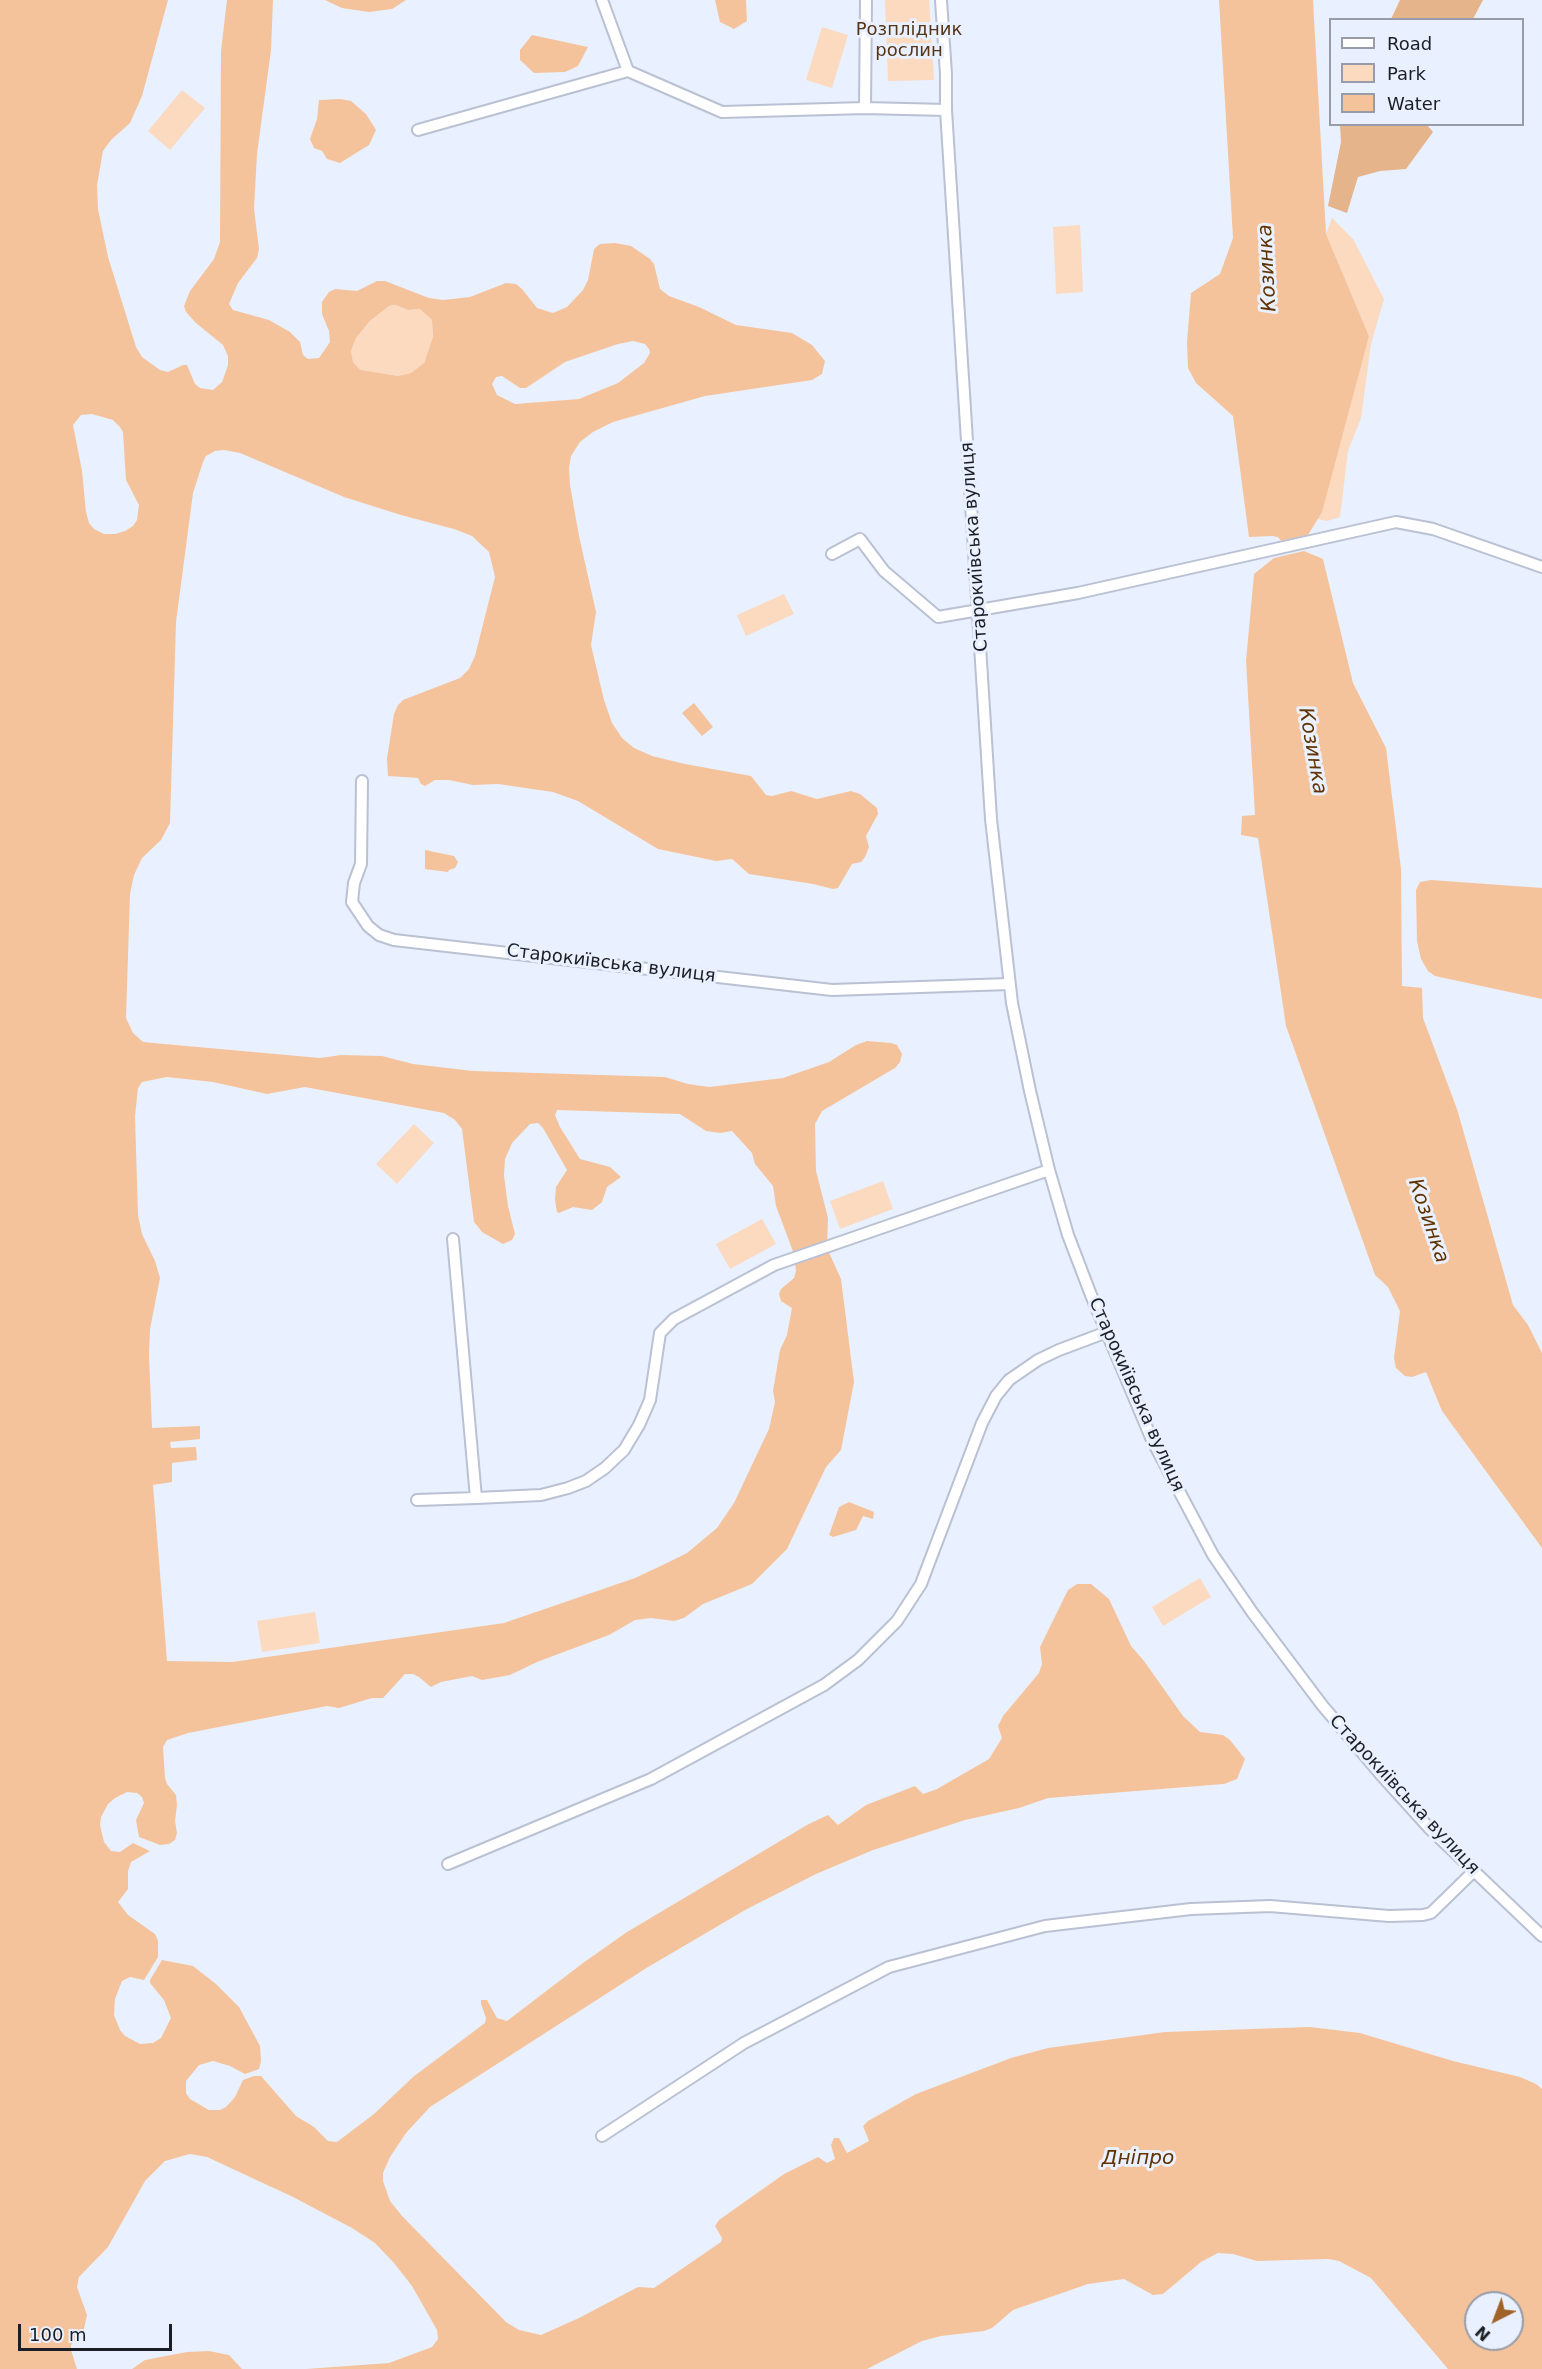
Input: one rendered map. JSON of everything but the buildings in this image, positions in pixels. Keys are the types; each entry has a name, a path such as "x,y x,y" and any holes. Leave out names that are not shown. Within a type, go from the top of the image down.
{"street":[{"path":"602,0 628,71"},
{"path":"866,0 866,108"},
{"name":"Старокиївська вулиця","path":"941,0 946,110 992,819 1009,984 1030,1091 1068,1235 1152,1440 1213,1555 1252,1612 1322,1705 1364,1756 1430,1829 1542,1936"},
{"path":"418,130 628,71 722,112 866,108 946,110"},
{"path":"832,554 860,539 884,571 938,617 1078,593 1396,522 1432,529 1542,567"},
{"name":"Старокиївська вулиця","path":"362,781 361,864 354,883 352,902 368,926 379,935 394,940 832,990 1009,984"},
{"path":"417,1500 549,1494 586,1481 605,1468 628,1443 647,1409 652,1393 657,1345 664,1328 674,1319 774,1265 1049,1170"},
{"path":"453,1239 476,1498"},
{"path":"447,1863 651,1779 824,1684 852,1664 897,1621 921,1584 978,1431 996,1396 1009,1380 1038,1360 1107,1332"},
{"path":"602,2136 744,2043 889,1966 1046,1926 1191,1909 1270,1906 1389,1916 1423,1915 1431,1912 1473,1872"}],"green space":[{"name":"Розплідник рослин","path":"885,0 929,0 934,80 888,81"},
{"path":"822,27 848,35 832,88 806,80"},
{"path":"182,90 205,108 170,150 148,131"},
{"path":"1332,218 1353,239 1384,299 1371,344 1361,418 1348,451 1340,517 1327,521 1313,518 1369,336 1326,234"},
{"path":"1080,225 1083,292 1056,294 1053,227"},
{"path":"396,305 408,310 420,309 432,320 433,337 424,363 411,373 398,376 360,371 353,362 351,351 356,338 370,321 389,306"},
{"path":"784,594 794,614 746,636 737,615"},
{"path":"414,1124 434,1143 397,1184 376,1164"},
{"path":"883,1181 893,1209 840,1229 830,1201"},
{"path":"762,1219 776,1244 730,1269 716,1244"},
{"path":"1200,1578 1211,1597 1163,1626 1152,1607"},
{"path":"315,1612 320,1643 262,1652 257,1621"}],"shaded area":[{"path":"1400,0 1483,0 1474,18 1391,18"},
{"path":"1340,126 1428,126 1433,132 1406,169 1380,171 1358,177 1347,213 1328,206 1341,142"}],"water":[{"name":"Дніпро","path":"0,0 168,0 142,96 130,123 111,140 103,151 97,185 98,209 108,257 136,347 142,357 160,370 168,372 187,365 195,384 200,388 213,390 222,382 228,365 228,356 223,345 196,323 186,312 184,306 190,291 214,259 220,242 221,51 227,0 273,0 271,50 257,154 254,209 259,249 257,258 238,283 229,304 233,310 269,320 290,332 300,342 303,355 308,359 319,358 330,342 329,331 322,314 322,302 329,292 335,289 357,291 377,281 385,281 429,298 443,300 470,297 506,283 516,284 537,308 553,313 567,307 583,290 588,280 594,249 600,244 615,243 631,246 650,259 654,264 660,289 669,296 699,307 736,325 792,333 812,345 825,361 822,374 812,380 705,396 613,422 593,432 580,442 571,456 570,485 596,612 591,645 604,700 612,723 622,738 634,748 652,756 751,776 766,795 772,796 791,791 817,799 851,791 860,794 877,808 878,814 866,836 869,847 865,857 861,862 852,864 838,888 833,889 749,874 732,859 716,861 658,849 578,801 553,792 498,784 473,785 449,780 435,780 425,786 418,778 388,776 387,758 394,714 398,705 403,700 460,678 469,669 475,656 495,577 489,552 472,536 454,529 344,497 240,453 215,451 206,456 193,493 176,622 170,823 161,840 142,858 134,875 130,894 126,1018 133,1033 143,1042 153,1043 320,1058 341,1055 382,1056 413,1064 473,1071 665,1077 709,1087 783,1078 829,1062 856,1045 867,1041 897,1045 902,1054 895,1068 822,1111 815,1124 816,1171 828,1218 827,1248 841,1279 854,1382 841,1450 826,1467 787,1549 752,1584 703,1604 684,1618 674,1621 651,1618 635,1620 609,1635 537,1662 510,1675 482,1680 472,1676 441,1682 431,1687 413,1674 405,1674 383,1698 372,1698 339,1708 327,1706 188,1733 167,1740 163,1747 165,1778 176,1795 177,1833 175,1840 169,1844 160,1845 139,1837 136,1820 144,1803 142,1797 137,1793 127,1792 115,1798 108,1804 101,1817 100,1825 104,1842 111,1851 120,1852 133,1843 150,1851 131,1862 128,1871 128,1889 118,1902 128,1915 155,1934 158,1941 158,1957 144,1980 130,1977 122,1981 115,1999 114,2015 120,2030 125,2036 140,2044 153,2043 161,2038 171,2018 164,2000 150,1980 162,1960 193,1966 216,1984 239,2007 260,2046 261,2061 259,2069 245,2074 213,2061 199,2065 186,2081 186,2093 190,2099 209,2110 220,2110 235,2097 243,2080 261,2076 296,2116 314,2127 328,2141 337,2142 374,2114 413,2077 485,2023 486,2018 481,2000 487,2000 497,2018 507,2021 627,1932 807,1825 828,1815 838,1825 866,1805 915,1786 923,1794 937,1789 989,1759 1002,1738 998,1726 1003,1716 1039,1673 1042,1664 1040,1647 1068,1590 1077,1584 1091,1584 1109,1599 1131,1646 1183,1716 1200,1732 1223,1735 1245,1759 1237,1779 1224,1784 1048,1798 1019,1808 965,1820 873,1850 816,1874 747,1909 648,1967 430,2107 406,2133 390,2157 383,2173 383,2181 390,2201 506,2322 519,2330 541,2335 638,2287 654,2288 721,2242 722,2238 715,2226 719,2220 784,2174 818,2157 827,2163 835,2159 831,2145 834,2138 839,2138 847,2153 869,2141 863,2126 868,2121 916,2094 1011,2058 1048,2048 1165,2032 1310,2027 1360,2033 1453,2061 1520,2077 1542,2089 1542,2369 1448,2369 1371,2278 1339,2261 1328,2259 1257,2261 1233,2254 1218,2253 1201,2262 1163,2294 1153,2295 1124,2279 1088,2284 1013,2310 992,2328 922,2341 867,2369 306,2369 389,2363 432,2347 438,2339 437,2330 412,2286 375,2243 352,2228 293,2197 207,2157 190,2154 165,2161 145,2181 108,2247 79,2277 77,2287 87,2315 84,2329 71,2345 77,2369 0,2369","holes":["396,305 408,310 420,309 432,320 433,337 424,363 411,373 398,376 360,370 353,362 351,351 356,338 370,321 389,306","633,341 645,344 649,349 650,353 644,363 618,383 579,399 515,404 497,395 492,384 496,377 502,376 520,388 526,388 565,362","92,414 113,420 123,432 126,480 139,505 137,520 133,526 115,534 104,534 94,529 89,523 86,512 82,471 73,425 81,415","167,1077 213,1082 267,1094 305,1087 444,1113 455,1120 462,1129 474,1222 482,1232 503,1244 512,1240 515,1234 508,1206 504,1175 505,1159 512,1143 530,1124 538,1123 543,1128 567,1170 556,1187 557,1212 573,1207 592,1210 602,1202 607,1187 621,1177 610,1167 580,1159 560,1127 555,1115 557,1110 680,1114 706,1131 720,1133 732,1131 752,1153 755,1164 773,1186 776,1206 794,1254 796,1271 794,1278 781,1289 779,1294 781,1301 792,1308 787,1335 780,1350 773,1391 775,1402 769,1429 734,1503 717,1528 687,1553 635,1578 504,1623 232,1662 167,1661 153,1485 172,1482 172,1463 197,1460 196,1447 171,1448 170,1442 200,1439 200,1426 152,1428 150,1329 160,1278 155,1261 142,1234 138,1215 135,1116 138,1088 142,1082"]},
{"path":"325,0 406,0 392,9 369,12 342,8"},
{"path":"715,0 746,0 747,21 734,29 720,22"},
{"name":"Козинка","path":"1219,0 1313,0 1326,234 1369,336 1322,512 1308,535 1282,542 1278,537 1272,536 1249,537 1233,416 1196,383 1188,368 1187,342 1191,293 1220,274 1233,238"},
{"path":"532,35 588,47 578,66 565,72 534,73 520,60 520,50"},
{"path":"319,100 351,101 366,114 376,130 369,145 340,163 327,159 322,151 314,148 310,139 317,119"},
{"name":"Козинка","path":"1304,551 1323,559 1353,683 1386,748 1401,869 1402,986 1422,988 1423,1018 1457,1109 1513,1305 1528,1325 1542,1353 1542,1548 1442,1411 1426,1372 1412,1377 1405,1376 1396,1368 1394,1358 1400,1311 1388,1287 1375,1275 1286,1026 1258,838 1241,835 1242,816 1255,815 1246,661 1254,574 1274,558"},
{"path":"694,703 713,727 702,736 682,713"},
{"path":"425,850 454,856 458,862 455,868 448,872 425,869"},
{"path":"1431,880 1542,888 1542,999 1435,976 1428,971 1421,959 1417,941 1416,890 1420,882"},
{"path":"849,1502 874,1512 873,1519 863,1516 856,1530 833,1537 829,1535 839,1507"},
{"path":"209,2351 229,2355 242,2369 132,2369 145,2360 187,2352"}]}
